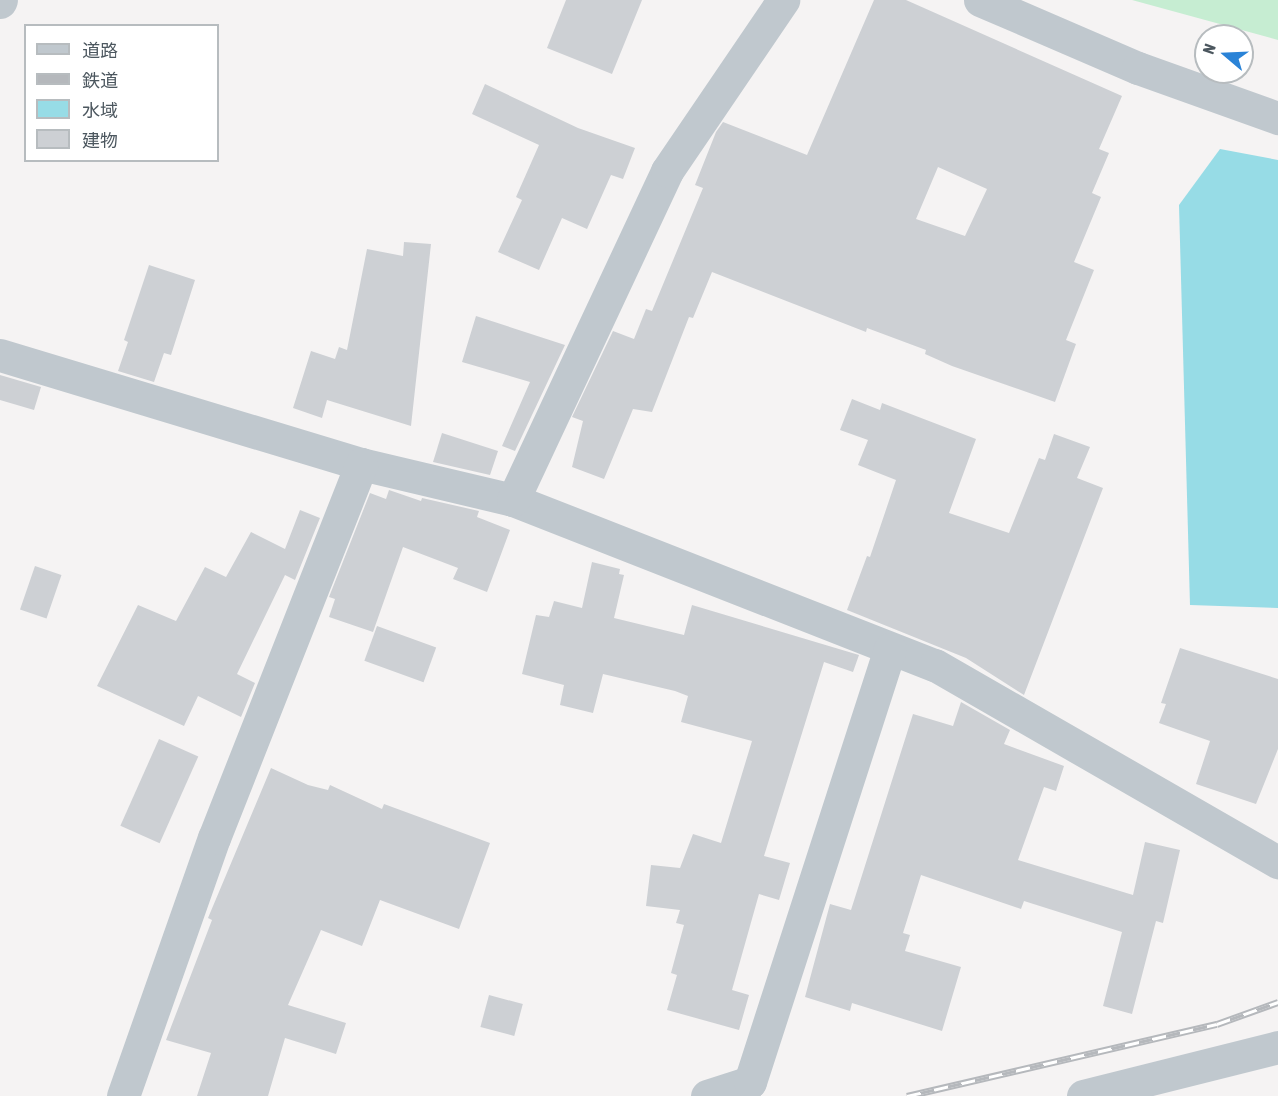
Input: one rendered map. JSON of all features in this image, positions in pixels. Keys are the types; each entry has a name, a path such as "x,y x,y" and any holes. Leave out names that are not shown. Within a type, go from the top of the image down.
{"street":[{"path":"513,500 667,171 783,0"},
{"path":"980,0 1138,68 1278,118"},
{"path":"0,355 361,464 513,500 934,665 1278,862"},
{"path":"123,1096 214,838 361,464"},
{"path":"707,1096 750,1082 890,649"},
{"path":"1083,1096 1278,1047"}],"green space":[{"path":"1132,0 1278,0 1278,40 1254,33 1254,24 1220,24"}],"water":[{"path":"1220,149 1278,160 1278,608 1190,605 1179,205"}],"building":[{"path":"566,0 642,0 612,74 547,48"},
{"path":"874,0 906,0 1122,96 1099,149 1109,153 1092,193 1101,197 1074,262 1094,270 1066,340 1076,344 1055,402 952,366 925,354 926,350 867,328 866,332 712,272 693,318 689,317 652,412 633,409 604,479 572,467 583,421 572,417 613,331 634,339 646,309 652,311 703,188 695,185 716,132 723,122 807,155","holes":["938,167 987,189 965,236 916,219"]},
{"path":"485,84 578,128 635,148 623,179 611,175 587,229 562,218 539,270 498,252 522,200 516,197 539,145 472,114"},
{"path":"404,242 431,244 411,426 327,400 322,418 293,408 311,351 335,359 339,347 347,350 367,249 403,256"},
{"path":"149,265 195,280 171,355 164,353 154,382 118,371 128,342 124,340"},
{"path":"476,316 565,345 515,451 502,446 530,382 462,362"},
{"path":"0,375 41,387 34,410 0,400"},
{"path":"852,399 880,410 882,403 976,439 949,513 1009,533 1039,458 1045,460 1054,434 1090,447 1077,478 1103,488 1024,695 966,658 847,610 867,556 870,557 896,480 858,465 868,440 840,430"},
{"path":"442,433 498,451 490,475 433,462"},
{"path":"389,490 421,501 422,498 479,511 477,517 510,530 487,592 453,579 458,568 403,547 373,632 329,617 335,599 329,597 370,493 386,499"},
{"path":"300,510 320,518 295,580 285,575 237,674 255,683 241,717 198,696 184,726 97,686 138,605 176,621 205,567 226,577 251,532 285,549"},
{"path":"592,562 620,569 619,574 624,575 614,618 684,635 692,605 859,655 853,672 824,662 764,856 790,863 779,900 759,894 732,990 749,995 739,1030 667,1010 677,975 671,973 684,925 676,923 680,910 646,906 651,865 680,868 693,834 721,843 752,741 681,722 688,696 675,691 603,674 593,713 560,705 564,685 522,674 536,615 549,617 554,601 582,608"},
{"path":"35,566 61,575 46,619 20,609"},
{"path":"377,626 436,648 424,682 364,661"},
{"path":"1180,648 1278,679 1278,749 1256,804 1196,784 1210,741 1159,723 1166,704 1161,703"},
{"path":"961,702 1010,730 1004,744 1064,766 1056,791 1044,787 1018,860 1133,895 1145,842 1180,850 1163,923 1156,921 1132,1014 1103,1006 1122,932 1024,901 1021,909 921,875 903,933 910,935 905,951 961,967 942,1031 852,1003 850,1011 805,997 830,904 851,910 913,714 953,726"},
{"path":"159,739 198,756 160,843 120,826"},
{"path":"271,768 308,785 328,790 330,785 382,809 384,804 490,843 459,929 380,900 362,946 321,930 288,1005 346,1023 336,1054 285,1038 268,1096 197,1096 211,1053 166,1040 212,920 208,918"},
{"path":"489,995 523,1004 514,1036 480,1027"}],"railway":[{"path":"907,1096 1217,1024 1278,1002"}]}
